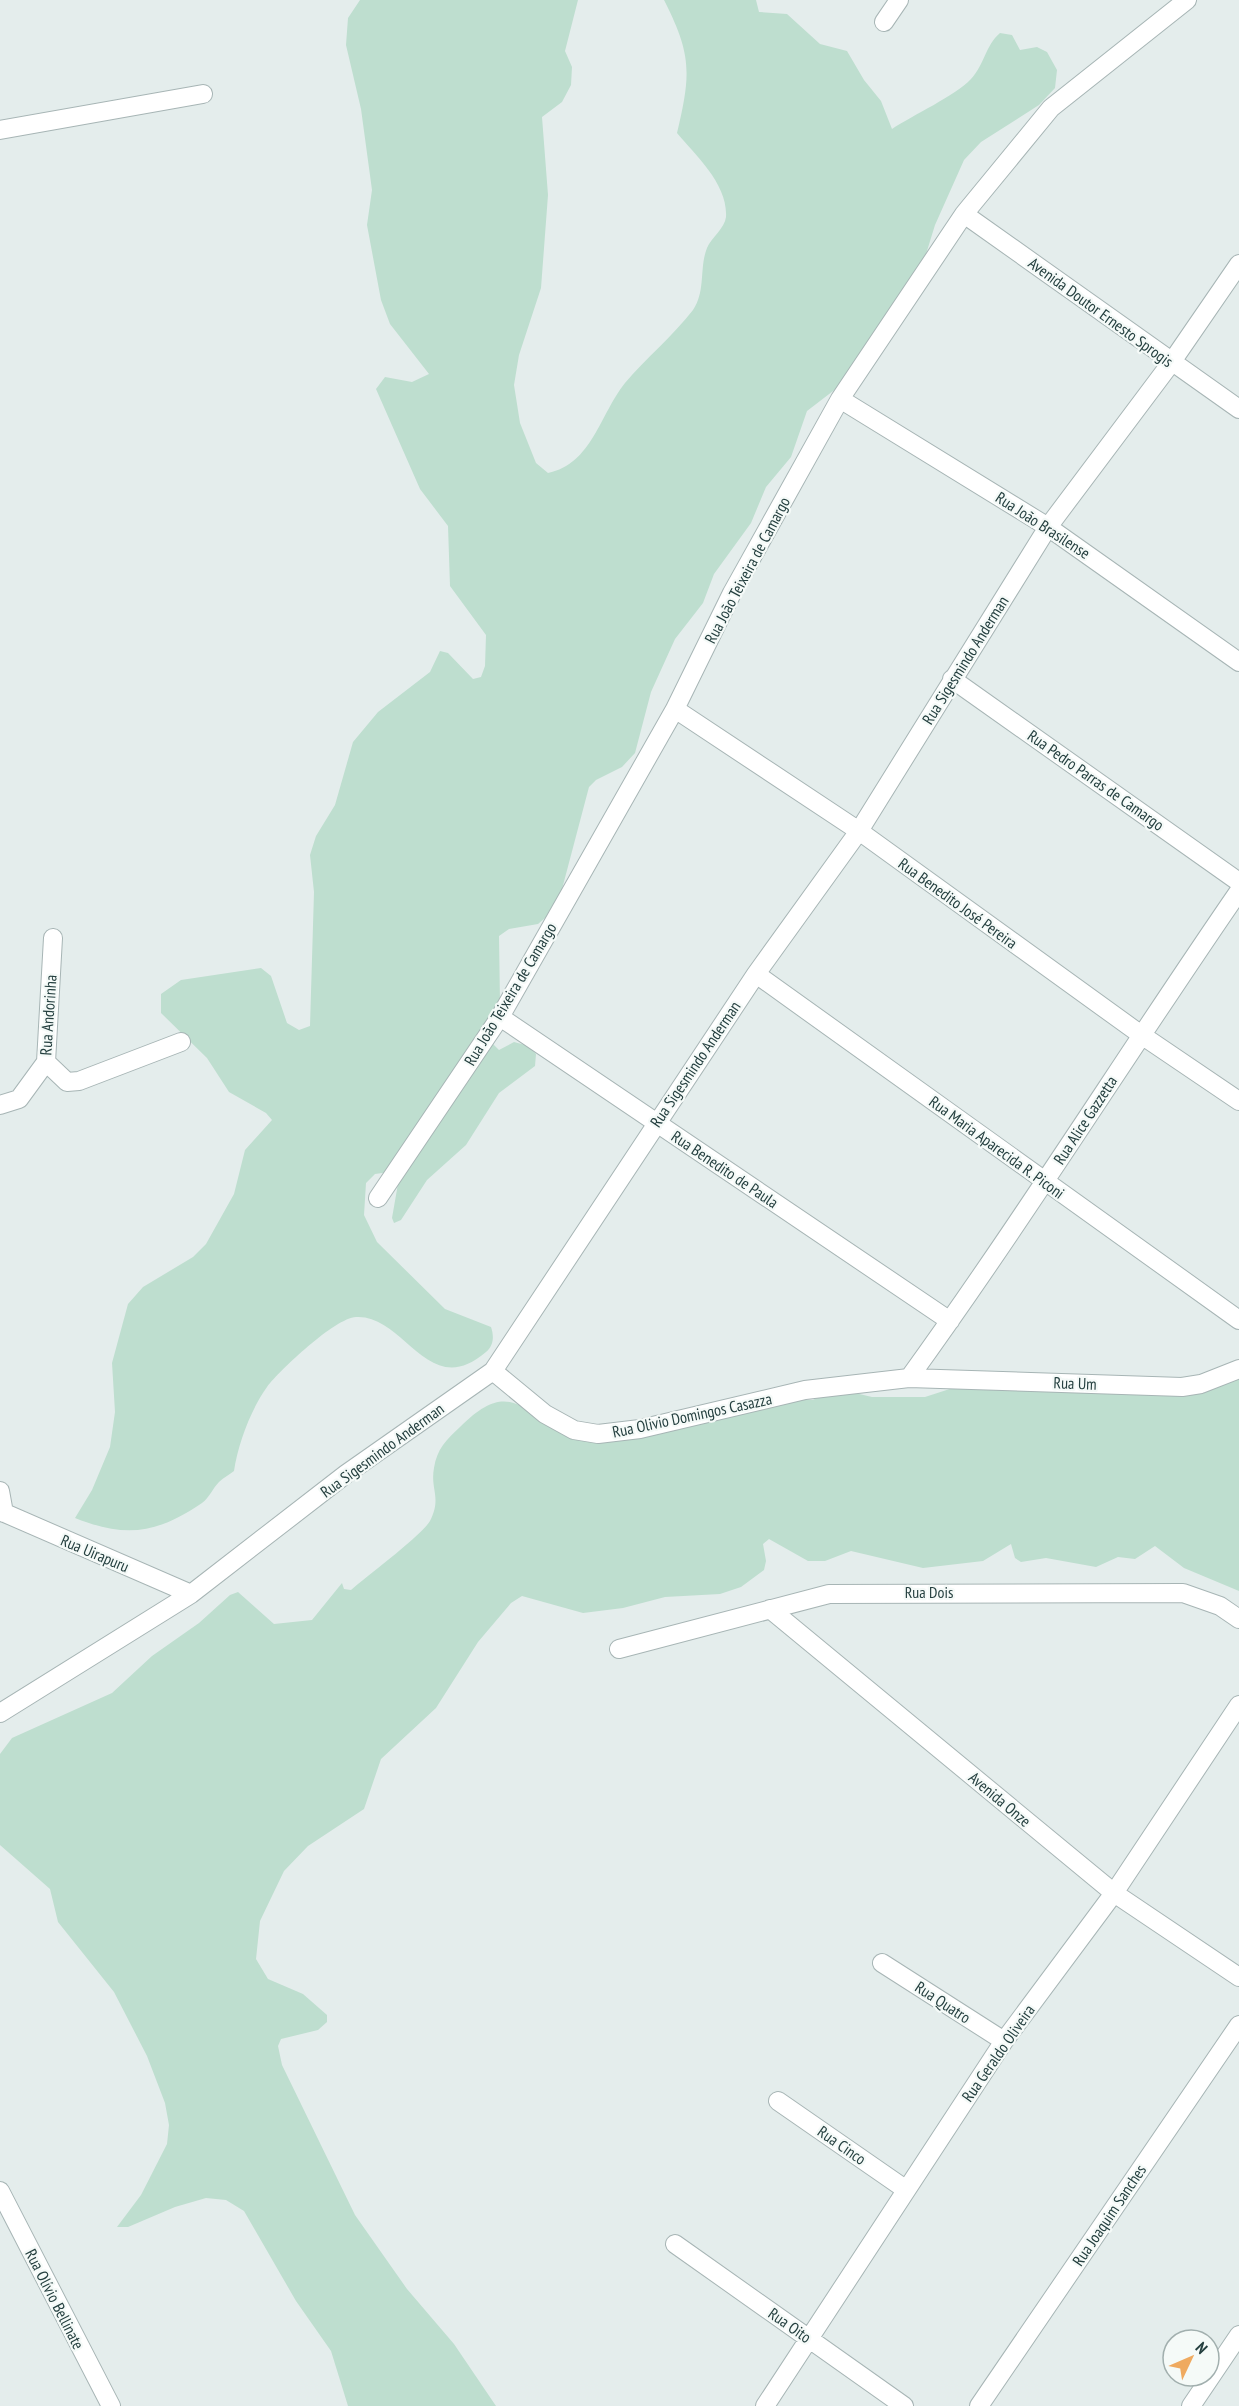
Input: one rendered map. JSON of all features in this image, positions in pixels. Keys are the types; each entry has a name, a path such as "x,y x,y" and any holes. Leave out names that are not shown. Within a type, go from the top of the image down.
{"street":[{"path":"884,22 899,0"},
{"name":"Rua João Teixeira de Camargo","path":"378,1198 500,1017 675,709 732,593 840,399 964,214 1051,108 1187,0"},
{"path":"0,130 202,94"},
{"name":"Avenida Doutor Ernesto Sprogis","path":"964,214 1171,363 1239,409"},
{"name":"Rua Sigesmindo Anderman","path":"0,1713 191,1594 346,1474 494,1371 756,974 859,831 1048,527 1171,363 1239,264"},
{"name":"Rua João Brasilense","path":"840,399 1048,527 1239,662"},
{"name":"Rua Pedro Parras de Camargo","path":"952,679 1239,882"},
{"name":"Rua Benedito José Pereira","path":"675,709 859,831 1140,1034 1239,1101"},
{"name":"Rua Alice Gazzetta","path":"909,1378 1045,1182 1140,1034 1239,891"},
{"name":"Rua Andorinha","path":"0,1105 19,1099 46,1062 53,938"},
{"name":"Rua Maria Aparecida R. Piconi","path":"756,974 1239,1320"},
{"name":"Rua Benedito de Paula","path":"500,1017 950,1321"},
{"path":"46,1062 67,1082 79,1081 180,1042"},
{"name":"Rua Um","path":"909,1378 1182,1387 1201,1384 1239,1369"},
{"name":"Rua Olivio Domingos Casazza","path":"494,1371 545,1414 574,1430 598,1434 640,1429 805,1390 909,1378"},
{"path":"0,1491 2,1512"},
{"name":"Rua Uirapuru","path":"2,1512 191,1594"},
{"name":"Rua Dois","path":"619,1649 830,1594 862,1592 1183,1593 1220,1606 1239,1619"},
{"name":"Avenida Onze","path":"770,1609 1114,1893 1239,1977"},
{"name":"Rua Geraldo Oliveira","path":"765,2406 1004,2041 1114,1893 1239,1705"},
{"name":"Rua Quatro","path":"882,1963 1004,2041"},
{"name":"Rua Joaquim Sanches","path":"979,2406 1239,2025"},
{"name":"Rua Cinco","path":"778,2101 906,2189"},
{"name":"Rua Olívio Bellinate","path":"0,2191 111,2406"},
{"name":"Rua Oito","path":"675,2244 904,2406"},
{"path":"1191,2406 1239,2335"}],"green space":[{"path":"360,0 578,0 565,51 572,67 571,85 562,102 542,117 548,195 541,288 519,355 514,385 520,423 536,463 548,473 563,468 585,449 625,383 693,310 700,295 707,248 721,229 726,217 722,193 716,182 677,133 685,95 686,65 680,36 664,0 756,0 759,12 787,14 820,44 847,51 864,80 881,101 892,129 945,99 971,79 1000,33 1012,35 1020,50 1037,47 1047,52 1057,70 1055,88 1039,105 981,142 964,160 935,225 914,293 863,368 807,411 791,457 766,487 751,523 714,574 703,603 675,639 651,692 635,753 622,767 596,780 589,787 557,908 538,924 509,929 499,936 500,1003 492,1043 499,1050 514,1042 529,1046 536,1054 535,1066 499,1093 466,1145 427,1180 401,1220 394,1223 392,1218 399,1178 397,1171 375,1174 366,1183 364,1215 377,1242 445,1309 491,1327 493,1337 491,1346 466,1365 448,1367 432,1362 389,1328 373,1320 356,1317 347,1320 308,1346 267,1387 246,1427 234,1471 219,1482 204,1501 155,1527 140,1530 110,1528 75,1518 92,1490 110,1447 115,1412 112,1363 128,1304 143,1287 193,1257 206,1244 234,1194 245,1150 272,1120 266,1113 229,1092 207,1058 161,1013 161,994 181,980 261,968 271,976 287,1023 299,1030 310,1026 314,892 310,855 316,836 335,805 353,742 378,712 430,672 440,651 448,653 473,679 481,677 485,666 486,635 450,586 448,526 420,489 376,389 385,377 412,382 429,374 390,324 381,300 367,225 372,190 361,109 346,45 348,18"},
{"path":"996,1374 1135,1394 1239,1374 1239,1591 1184,1568 1155,1546 1135,1559 1118,1557 1096,1567 1046,1558 1021,1562 1015,1558 1011,1544 983,1561 923,1568 851,1551 825,1561 808,1561 769,1539 763,1544 766,1561 764,1570 741,1587 720,1594 665,1597 623,1608 583,1613 522,1596 511,1603 478,1642 436,1708 381,1759 364,1809 308,1846 284,1871 260,1921 256,1959 268,1979 303,1994 327,2015 327,2022 318,2030 281,2039 278,2046 282,2065 355,2215 407,2289 454,2344 496,2406 348,2406 331,2351 296,2301 244,2211 226,2200 206,2198 175,2207 128,2227 117,2227 141,2195 167,2144 169,2125 165,2103 147,2056 114,1992 58,1922 50,1889 0,1845 0,1754 12,1738 112,1693 152,1656 199,1623 230,1595 238,1592 274,1624 312,1620 342,1583 344,1589 351,1590 405,1546 430,1521 435,1506 433,1476 435,1461 440,1450 460,1427 488,1405 510,1402 533,1412 561,1431 780,1400 813,1400 834,1388 872,1397 925,1397"}]}
